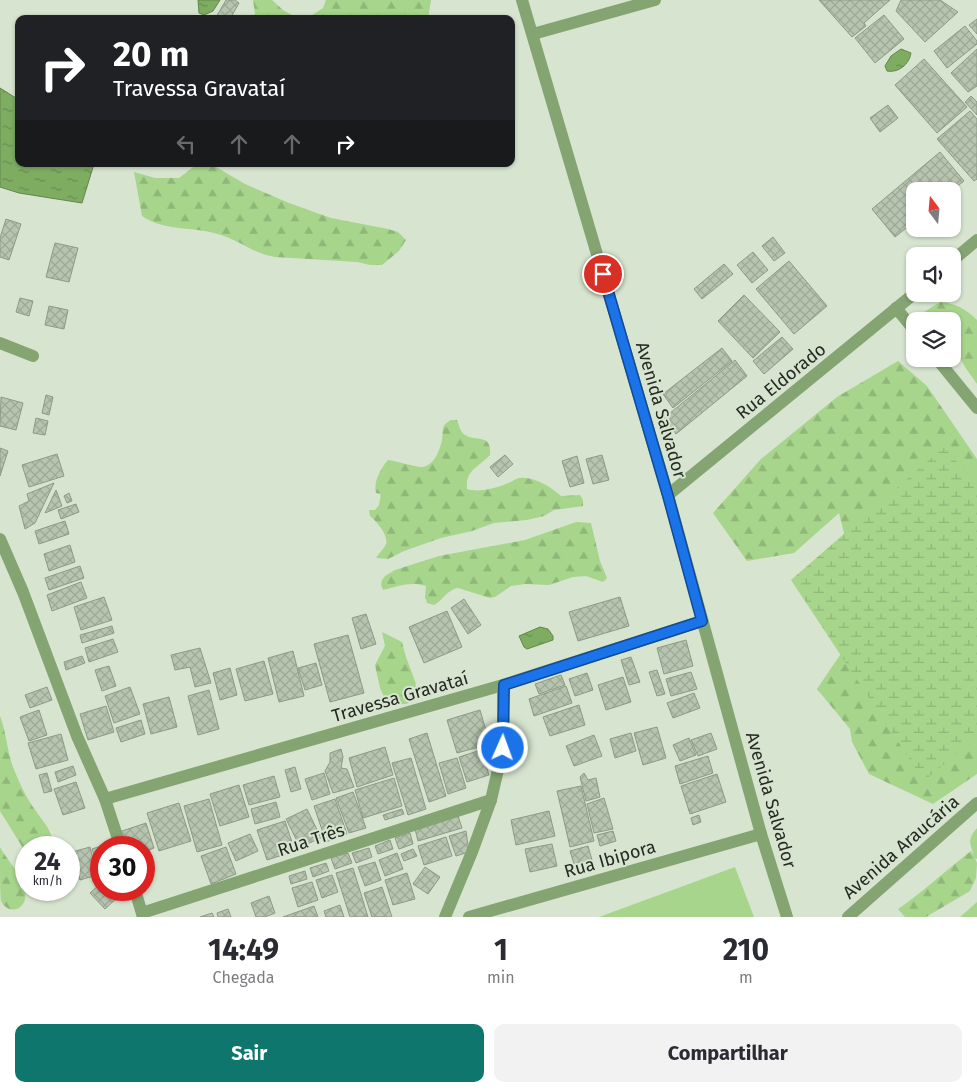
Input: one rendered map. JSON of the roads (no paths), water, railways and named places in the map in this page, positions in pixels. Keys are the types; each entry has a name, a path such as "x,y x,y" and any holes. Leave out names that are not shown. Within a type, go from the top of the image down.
{"street":[{"name":"Avenida Salvador","path":"522,0 668,496 761,834 787,917"},
{"path":"533,34 655,0"},
{"path":"961,253 977,240"},
{"name":"Rua Eldorado","path":"668,496 906,300"},
{"path":"896,308 906,320"},
{"path":"0,343 33,356"},
{"path":"944,367 977,408"},
{"path":"0,539 23,592 77,736 106,799 117,836"},
{"name":"Travessa Gravataí","path":"106,799 504,685 702,621"},
{"path":"445,917 491,800 503,748 504,685"},
{"name":"Rua Três","path":"143,915 491,800"},
{"name":"Avenida Araucária","path":"848,917 977,803"},
{"name":"Rua Ibipora","path":"469,917 761,834"},
{"path":"139,901 143,915"}],"water":[{"path":"198,0 220,0 213,11 204,15 199,13"},
{"path":"901,49 911,53 908,61 895,71 887,71 885,66 891,56"},
{"path":"0,88 15,97 15,167 93,167 82,203 19,193 0,187"},
{"path":"540,627 548,629 553,636 553,640 527,649 524,647 519,636"}]}
